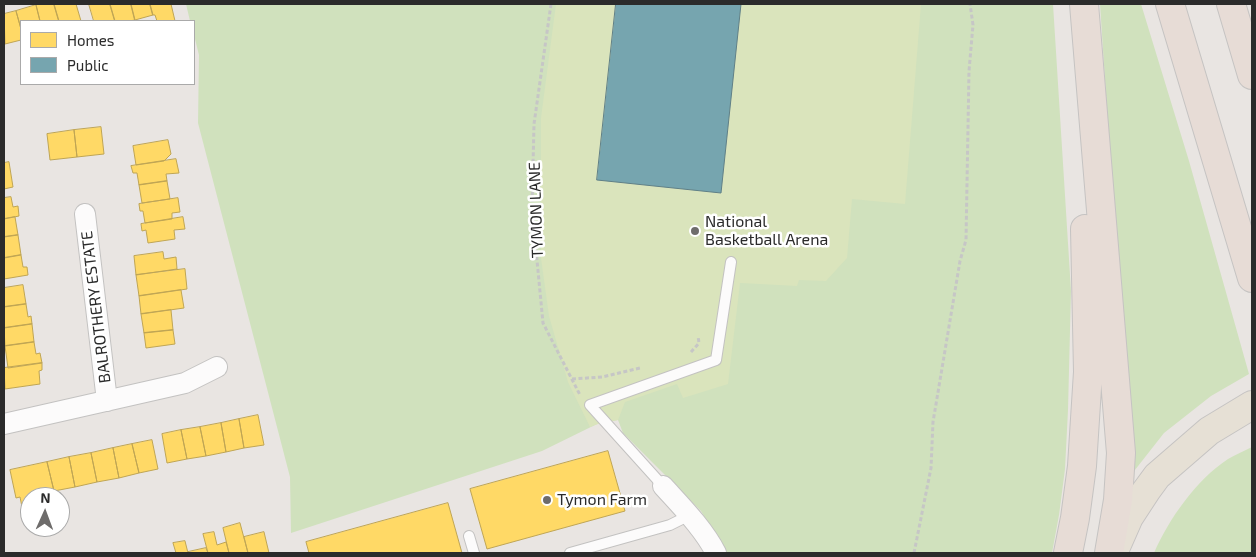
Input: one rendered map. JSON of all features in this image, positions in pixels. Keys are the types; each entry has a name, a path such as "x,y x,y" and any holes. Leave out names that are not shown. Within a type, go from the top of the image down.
{"highway":[{"path":"1084,4 1121,453 1118,500 1111,553"},
{"path":"1170,4 1252,278"},
{"path":"1231,4 1252,75"},
{"path":"1068,553 1082,466 1088,372 1085,208 1092,101"}],"main road":[{"path":"1111,553 1129,517 1157,476 1209,431 1246,408"}],"street":[{"name":"BALROTHERY ESTATE","path":"85,214 107,401"},
{"name":"BALROTHERY ESTATE","path":"4,424 185,383 217,367"},
{"path":"663,486 709,539 716,553"}],"lane":[{"path":"663,486 590,405 716,360 731,262"},
{"path":"570,553 670,525 690,515"},
{"path":"469,536 474,553"}],"path":[{"name":"TYMON LANE","path":"551,4 534,124 532,208 544,323 581,397 590,405"},
{"path":"914,553 931,468 933,422 960,262 966,240 969,71 974,25 970,4"},
{"path":"683,355 691,352 699,342 698,336"},
{"path":"572,379 602,377 641,368"}],"green space":[{"path":"186,4 1053,4 1071,291 1065,469 1052,553 726,553 701,511 623,433 618,420 597,424 542,451 291,533 290,477 198,123 199,55 195,39 195,20 190,20"},
{"name":"National Basketball Arena","path":"556,4 921,4 905,204 852,199 847,258 826,281 799,280 797,286 740,283 728,384 683,398 677,384 625,402 618,420 590,427 568,382 549,316 541,258 541,118"},
{"path":"1100,4 1141,4 1189,161 1249,374 1211,396 1164,433 1131,475"},
{"path":"1252,447 1252,553 1154,553 1167,527 1194,489 1228,459"}],"building: Homes":[{"path":"54,4 59,20 40,20 36,5"},
{"path":"54,4 76,4 81,20 59,20"},
{"path":"89,4 110,4 115,20 94,20"},
{"path":"110,4 131,4 135,20 115,20"},
{"path":"131,4 150,4 153,15 135,20"},
{"path":"150,4 171,4 175,20 157,20 155,15 153,15"},
{"path":"36,5 40,20 20,20 20,25 16,11"},
{"path":"16,11 20,25 20,40 5,44 4,14"},
{"path":"101,127 104,154 77,157 74,130"},
{"path":"74,130 77,157 50,160 47,134"},
{"path":"168,140 171,154 164,161 136,165 133,146"},
{"path":"176,159 179,173 166,174 167,181 139,185 137,173 133,173 131,166"},
{"path":"9,162 13,187 4,189 4,163"},
{"path":"167,181 170,199 142,203 139,185"},
{"path":"11,197 13,207 18,206 19,216 4,219 4,198"},
{"path":"178,198 180,212 172,213 172,219 145,223 143,211 140,211 139,204"},
{"path":"15,217 18,235 4,237 4,219"},
{"path":"183,217 185,229 174,230 175,239 148,243 146,230 142,231 141,224"},
{"path":"18,235 21,255 4,258 4,237"},
{"path":"163,252 164,259 176,257 177,269 136,275 134,256"},
{"path":"21,255 23,267 27,267 28,275 4,279 4,258"},
{"path":"185,269 187,289 139,296 136,275"},
{"path":"23,285 26,304 4,307 4,288"},
{"path":"181,290 184,308 141,314 139,296"},
{"path":"26,304 28,317 31,316 32,324 4,328 4,307"},
{"path":"171,310 173,330 144,333 141,314"},
{"path":"32,324 34,342 5,346 4,328"},
{"path":"173,330 175,344 146,348 144,333"},
{"path":"34,342 36,354 40,353 42,363 8,368 5,346"},
{"path":"42,363 42,370 39,371 40,384 5,389 4,368"},
{"path":"258,415 264,445 244,448 239,419"},
{"path":"239,419 244,448 226,452 221,423"},
{"path":"221,423 226,452 206,456 200,427"},
{"path":"200,427 206,456 187,459 181,430"},
{"path":"181,430 187,459 167,463 162,434"},
{"path":"152,440 158,469 139,473 132,444"},
{"path":"132,444 139,473 119,478 113,448"},
{"path":"113,448 119,478 97,482 91,453"},
{"name":"Tymon Farm","path":"608,451 625,511 487,549 470,489"},
{"path":"91,453 97,482 75,487 69,457"},
{"path":"69,457 75,487 53,487 47,462"},
{"path":"47,462 53,487 20,487 20,497 16,498 10,470"},
{"path":"448,503 462,553 309,553 306,542"},
{"path":"240,523 248,553 229,553 223,528"},
{"path":"214,532 217,545 226,542 229,553 208,553 203,534"},
{"path":"264,532 269,553 248,553 244,537"},
{"path":"185,541 188,553 176,553 173,543"},
{"path":"206,548 208,553 188,553 188,552"}],"building: Public":[{"name":"National Basketball Arena","path":"616,4 741,4 721,193 597,180"}],"place":[{"name":"National Basketball Arena","path":"695,231"},
{"name":"Tymon Farm","path":"547,500"}]}
